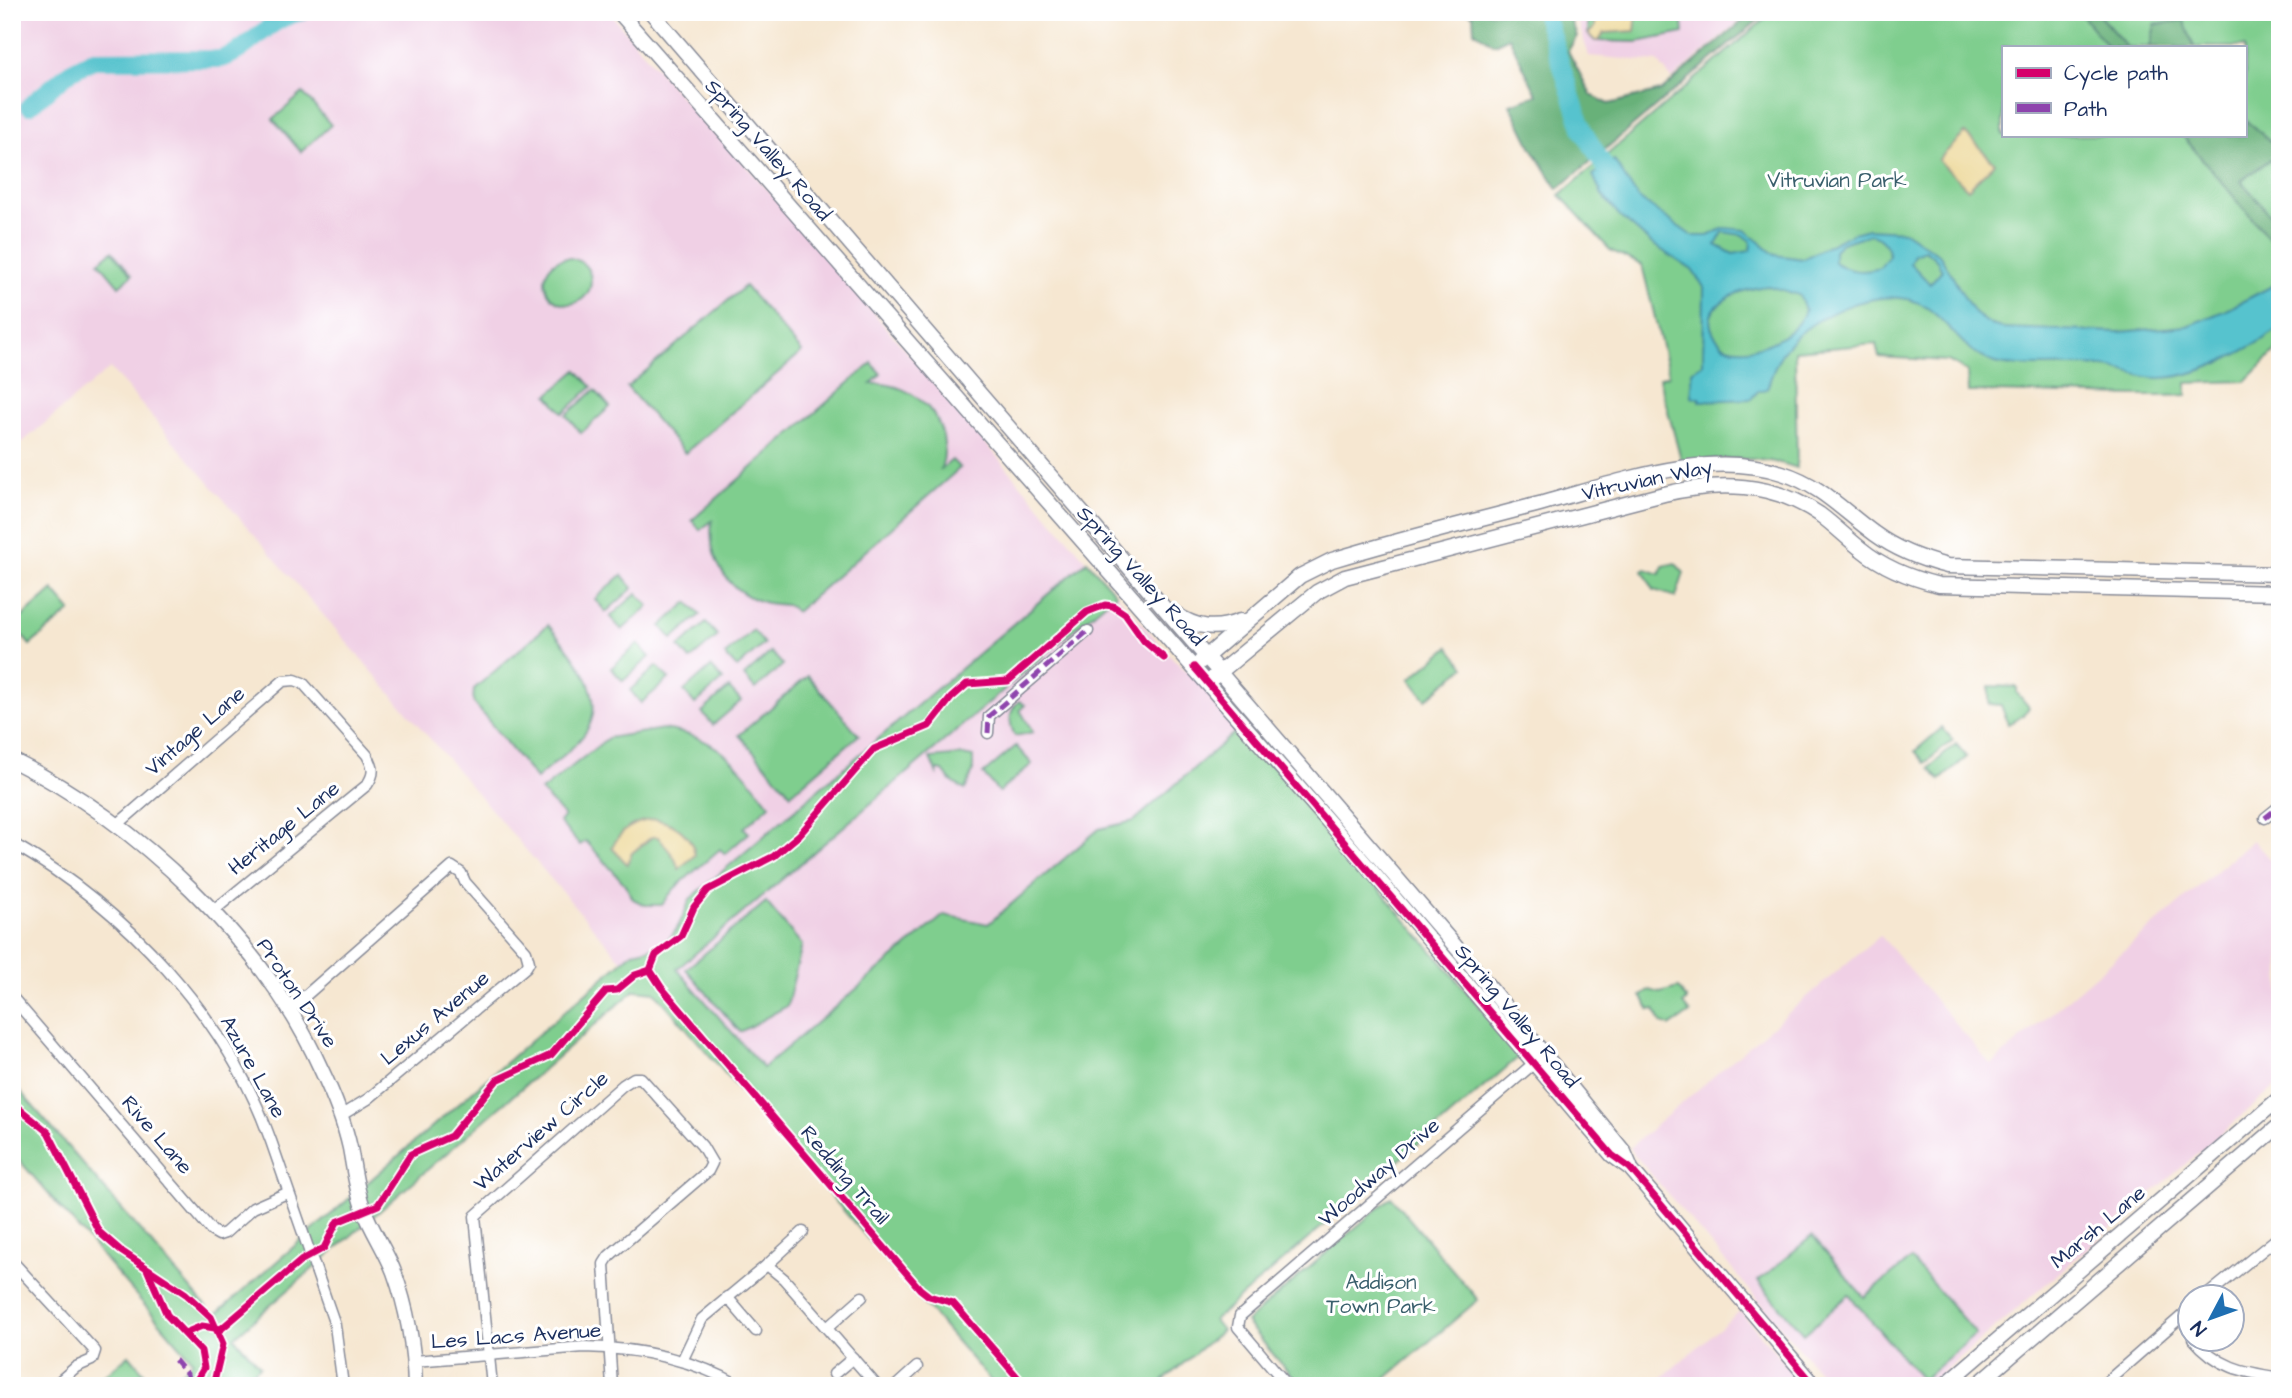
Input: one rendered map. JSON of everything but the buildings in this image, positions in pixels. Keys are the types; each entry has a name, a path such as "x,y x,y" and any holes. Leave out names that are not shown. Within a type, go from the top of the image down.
{"main road":[{"name":"Spring Valley Road","path":"619,12 1048,505 1080,537 1624,1152 1630,1168 1815,1386"},
{"name":"Spring Valley Road","path":"651,12 1094,525 1539,1058"},
{"path":"1707,465 1709,485"},
{"name":"Vitruvian Way","path":"1194,667 1300,576 1332,560 1644,477 1707,465 1748,466 1781,472 1806,482 1832,497 1906,553 1947,566 2280,574"},
{"name":"Vitruvian Way","path":"1208,683 1317,592 1345,577 1709,485 1758,488 1797,501 1819,514 1875,560 1914,579 1938,585 2280,593"},
{"path":"1503,514 1507,535"},
{"path":"1080,537 1094,525"},
{"path":"1345,577 1381,556 1384,544"},
{"path":"1160,604 1194,625 1209,628 1221,628 1251,617"},
{"name":"Proton Drive","path":"12,760 79,797 179,877 262,972 288,1011 321,1068 340,1116 364,1210 397,1282 414,1362 415,1386"},
{"name":"Marsh Lane","path":"1944,1386 2280,1098"},
{"name":"Marsh Lane","path":"1976,1386 2280,1125"},
{"path":"2059,1288 2073,1304"}],"street":[{"path":"989,733 989,716 1088,631"},
{"name":"Vintage Lane","path":"117,825 283,681 295,680 303,683"},
{"name":"Heritage Lane","path":"212,912 367,785 374,769 367,755 303,683"},
{"path":"2265,818 2280,806"},
{"name":"Azure Lane","path":"12,843 50,866 119,921 144,945 195,1006 223,1046 262,1116 335,1325 342,1386"},
{"name":"Lexus Avenue","path":"288,1011 452,867 458,870 526,950 529,962 526,967 368,1100 340,1116"},
{"name":"Rive Lane","path":"12,997 212,1231 219,1235 225,1233 253,1208 287,1193"},
{"name":"Woodway Drive","path":"1287,1386 1238,1327 1238,1320 1539,1058"},
{"name":"Waterview Circle","path":"491,1356 475,1216 623,1085 634,1078 641,1078 702,1146 712,1163 708,1171 609,1256 604,1264 608,1348"},
{"path":"682,1362 702,1319 803,1232"},
{"path":"2224,1282 2280,1236"},
{"path":"12,1261 72,1330 92,1346 96,1355 76,1367 54,1386"},
{"path":"767,1265 784,1279 877,1386"},
{"path":"727,1297 756,1331"},
{"path":"827,1328 862,1297"},
{"path":"2102,1386 2176,1321"},
{"name":"Les Lacs Avenue","path":"414,1362 584,1347 608,1348 682,1362 740,1386"},
{"path":"608,1348 612,1386"},
{"path":"2206,1352 2215,1361 2227,1367 2280,1378"},
{"path":"491,1356 492,1386"},
{"path":"834,1374 853,1358"},
{"path":"896,1386 917,1367"}],"shaded area":[{"path":"12,12 609,12 708,129 726,143 746,165 1087,561 690,899 679,930 670,940 655,948 633,952 622,961 110,368 12,451"},
{"path":"1575,12 1750,12 1672,79 1658,62 1589,56"},
{"path":"1116,594 1174,660 1224,705 1241,727 1134,821 1099,829 988,924 944,915 762,1069 677,969"},
{"path":"2253,840 2280,871 2280,1083 1927,1386 1831,1386 1629,1148 1880,935 1991,1065"},
{"path":"1740,1311 1804,1386 1652,1386"}],"green space":[{"path":"1469,12 1567,12 1577,36 1568,51 1591,95 1609,104 1661,91 1753,12 1768,12 1558,189 1532,148 1510,104 1537,95 1509,37 1494,44 1474,31 1473,16"},
{"path":"1588,12 1682,12 1684,33 1637,42 1595,41 1588,34"},
{"name":"Vitruvian Park","path":"1773,12 2085,12 2115,46 2002,46 2002,136 2192,136 2280,238 2280,347 2246,381 2187,383 2187,395 2160,396 1968,392 1967,371 1948,361 1879,357 1876,344 1795,351 1797,468 1769,461 1740,459 1682,463 1659,378 1669,375 1642,265 1610,250 1560,195"},
{"path":"2079,12 2096,12 2126,46 2107,46"},
{"path":"2096,12 2280,12 2280,149 2246,121 2246,46 2194,46 2184,21 2155,25 2150,46 2126,46"},
{"path":"2184,20 2194,46 2150,46 2155,25"},
{"path":"303,93 331,125 301,152 273,119"},
{"path":"2246,121 2280,149 2280,152 2241,181 2280,226 2280,235 2272,242 2183,136 2246,136"},
{"path":"2280,152 2277,198 2280,226 2241,181"},
{"path":"112,251 132,275 119,286 99,262"},
{"path":"568,258 584,265 591,281 584,297 568,304 552,297 545,281 552,265"},
{"path":"745,286 802,352 685,453 627,387"},
{"path":"872,363 881,374 871,384 888,385 903,390 929,408 943,436 941,469 952,460 960,468 796,612 786,605 767,603 741,592 723,573 717,561 711,535 712,521 700,530 692,520"},
{"path":"577,370 592,387 563,413 548,395"},
{"path":"595,390 610,407 581,433 566,415"},
{"path":"1087,561 1116,594 677,969 763,1068 944,915 988,924 1099,829 1134,821 1241,727 1521,1055 1214,1320 1222,1330 1157,1386 995,1386 655,992 635,990 234,1337 260,1366 237,1386 165,1386 193,1361 12,1152 12,1082 214,1316 633,952 656,946 671,936 690,899"},
{"path":"1675,563 1684,573 1676,597 1654,590 1643,571 1646,569 1660,574 1663,566"},
{"path":"622,575 633,588 606,612 595,599"},
{"path":"53,590 71,611 30,645 13,625"},
{"path":"637,593 649,606 622,630 610,617"},
{"path":"688,602 700,615 672,639 661,626"},
{"path":"706,623 718,636 690,660 679,647"},
{"path":"548,625 567,647 584,674 593,702 593,716 577,743 536,779 473,702 474,689"},
{"path":"753,630 764,644 737,668 725,655"},
{"path":"638,644 650,657 623,681 611,668"},
{"path":"1449,647 1465,667 1426,699 1410,679"},
{"path":"771,652 783,665 755,689 744,676"},
{"path":"657,666 669,679 641,703 630,690"},
{"path":"711,667 723,680 695,704 684,691"},
{"path":"808,676 859,735 791,794 739,735"},
{"path":"1989,686 2017,687 2017,693 2029,707 2024,715 2008,724 2001,705 1989,704"},
{"path":"729,688 741,701 713,725 702,712"},
{"path":"1019,701 1025,705 1020,710 1033,732 1015,736 1011,718"},
{"path":"1942,728 1953,740 1925,763 1915,751"},
{"path":"663,729 699,738 713,745 736,765 770,805 744,828 749,833 725,854 720,849 675,888 662,905 645,905 633,899 624,883 586,841 580,845 559,822 564,816 541,791 608,738"},
{"path":"1956,744 1967,757 1940,780 1929,768"},
{"path":"1016,746 1032,764 999,792 983,774"},
{"path":"963,755 973,757 973,771 965,790 951,781 943,771 938,770 937,774 930,758"},
{"path":"766,902 802,945 787,1006 740,1032 686,969"},
{"path":"1678,988 1687,1000 1683,1004 1690,1013 1671,1026 1661,1023 1655,1009 1650,1010 1641,996 1650,990 1660,993"},
{"name":"Addison Town Park","path":"1391,1197 1478,1300 1377,1386 1300,1386 1246,1322"},
{"path":"1812,1236 1864,1297 1911,1259 1976,1334 1922,1380 1849,1295 1804,1334 1758,1281"},
{"path":"129,1355 153,1383 94,1384"}],"sand":[{"path":"1595,12 1637,12 1635,31 1604,33 1599,41 1595,41 1588,34 1595,27"},
{"path":"1965,133 1995,163 1968,189 1938,160"},
{"path":"655,819 669,823 690,841 695,855 679,869 674,857 658,837 652,837 632,853 627,864 612,848 619,836 629,827"}],"water":[{"path":"1614,160 1637,197 1692,236 1708,236 1724,228 1745,230 1775,255 1803,259 1853,233 1868,229 1904,231 1940,255 1973,312 1991,325 2002,328 2119,332 2187,326 2224,311 2280,282 2280,328 2254,345 2206,368 2174,377 2153,378 2112,368 2017,366 1990,361 1970,349 1921,304 1905,299 1867,300 1828,315 1795,337 1784,350 1767,389 1758,391 1751,399 1700,401 1700,398 1692,397 1692,371 1703,364 1704,287 1692,270 1651,243 1620,216 1602,195 1593,175","holes":["1723,232 1743,235 1751,241 1750,251 1733,254 1716,245","1870,234 1883,241 1889,255 1880,268 1851,270 1834,262 1834,250 1842,243","1925,250 1937,260 1942,270 1930,284 1910,263 1914,254","1769,286 1799,295 1805,310 1800,320 1783,337 1771,343 1747,349 1724,346 1713,333 1710,322 1713,312 1731,296"]}],"waterway":[{"path":"29,106 70,72 93,60 220,59 241,49 277,21 302,12"},
{"path":"1544,12 1583,131 1616,185"}],"marked path":[{"path":"988,733 989,716 1088,631"},
{"path":"2265,818 2280,806"},
{"path":"175,1360 187,1374 189,1385"}],"cycle path":[{"path":"185,1333 202,1326 221,1329 302,1260 324,1248 337,1222 378,1205 411,1154 451,1136 497,1080 551,1055 606,991 617,990 635,975 650,970 656,955 681,936 694,907 708,890 774,856 799,835 874,749 929,726 951,698 967,684 1008,681 1087,612 1105,605 1113,606 1125,614 1144,641 1164,658"},
{"path":"1194,667 1612,1155 1630,1168 1815,1386"},
{"name":"Redding Trail","path":"650,970 661,987 920,1289 929,1296 953,1303 1025,1386"},
{"path":"12,1103 48,1132 99,1232 121,1251 186,1294 211,1317 223,1344 213,1386"},
{"path":"147,1269 167,1315 201,1351 204,1368 196,1381 188,1386"}]}
